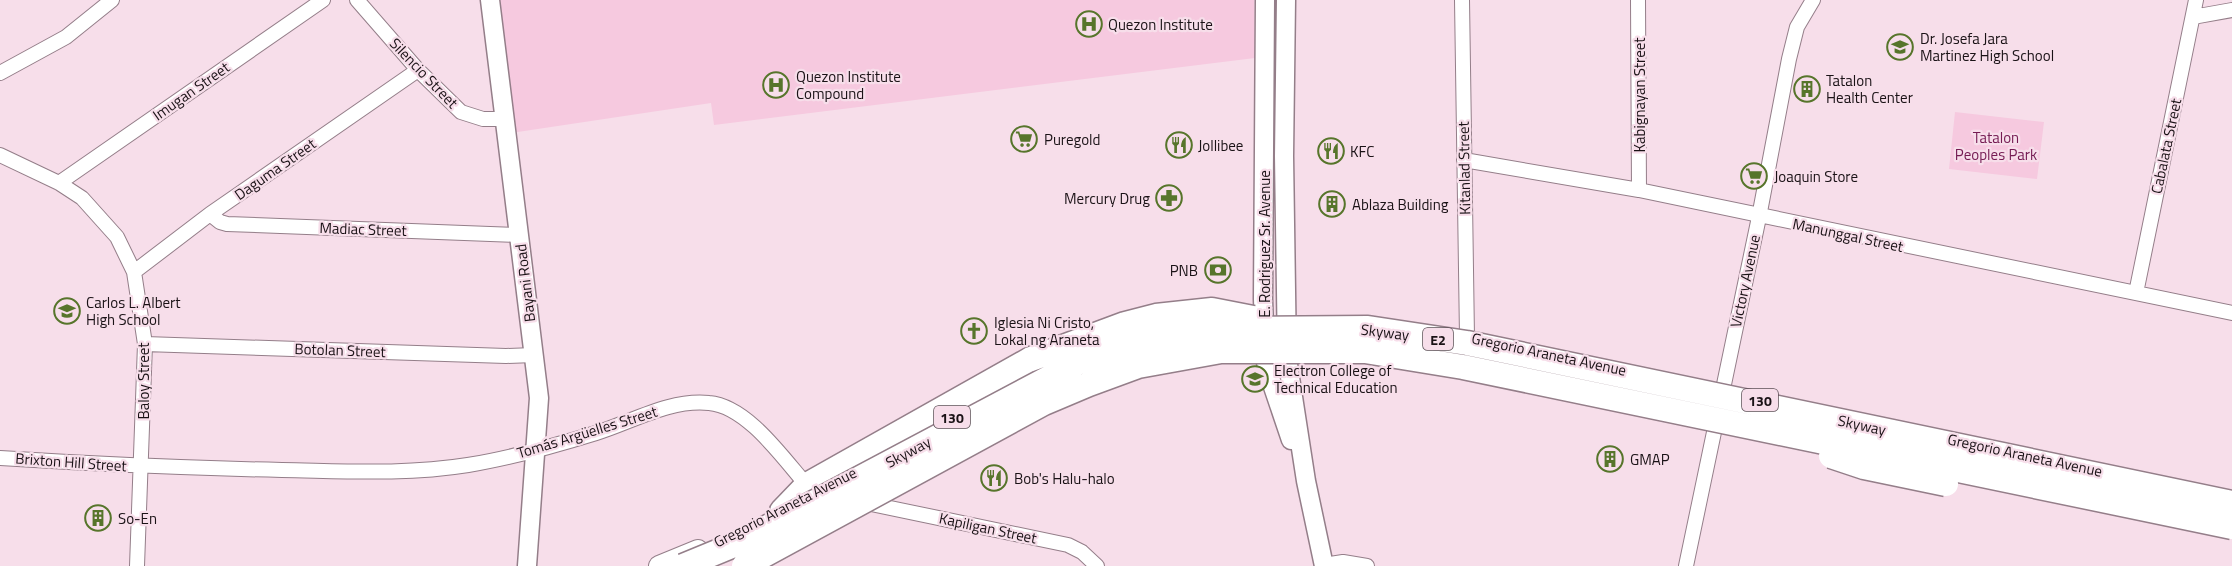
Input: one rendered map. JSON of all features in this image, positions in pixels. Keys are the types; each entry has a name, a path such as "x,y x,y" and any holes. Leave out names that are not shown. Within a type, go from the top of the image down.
{"highway":[{"path":"782,511 816,485 1031,359 1125,324 1156,316 1212,310 1295,323"},
{"name":"Skyway","path":"683,566 734,545 1077,363 1131,344 1164,336 1216,329 1295,323 1368,328 1467,343 1728,411"},
{"name":"Skyway","path":"744,566 1044,403 1138,366 1221,351 1365,351 1728,411 2232,502"},
{"path":"1728,411 1875,470 2114,519 2232,526"}],"main road":[{"name":"Bayani Road","path":"490,0 539,398 527,566"},
{"name":"E. Rodriguez Sr. Avenue","path":"1265,0 1263,318 1265,358 1306,481"},
{"name":"E. Rodriguez Sr. Avenue","path":"1286,0 1295,323 1287,358 1306,481 1324,565"},
{"name":"Gregorio Araneta Avenue","path":"816,485 1036,371 1072,355 1129,337 1161,329 1214,321 1263,318 1295,323 1369,321 1467,337 1728,411 2232,535"},
{"name":"Gregorio Araneta Avenue","path":"758,566 1052,406 1092,389 1176,364 1222,358 1364,357 1728,411 2232,498"},
{"name":"Gregorio Araneta Avenue","path":"659,566 729,537 782,511"}],"street":[{"path":"89,0 93,15"},
{"path":"0,73 66,37 112,0"},
{"name":"Imugan Street","path":"59,183 323,0"},
{"name":"Kitanlad Street","path":"1462,0 1467,337"},
{"name":"Kabignayan Street","path":"1638,0 1640,190"},
{"name":"Victory Avenue","path":"1686,566 1728,411 1759,216 1789,59 1797,27 1813,0"},
{"name":"Cabalata Street","path":"2136,293 2196,0"},
{"name":"Silencio Street","path":"365,3 418,70 461,112 483,119 504,119"},
{"path":"2193,17 2232,10"},
{"name":"Daguma Street","path":"134,272 210,214 418,70"},
{"name":"Baloy Street","path":"0,155 59,183 82,198 97,212 117,237 134,272 145,344 137,566"},
{"name":"Manunggal Street","path":"1464,160 1640,190 2232,313"},
{"name":"Madiac Street","path":"210,214 226,224 519,235"},
{"name":"Botolan Street","path":"145,344 534,355"},
{"name":"Tomás Argüelles Street","path":"142,467 393,472 467,465 536,451 659,410 691,403 709,403 733,410 749,420 816,485"},
{"name":"Brixton Hill Street","path":"0,458 142,467"},
{"name":"Kapiligan Street","path":"871,504 1068,545 1082,552 1096,565"},
{"path":"1324,565 1343,561 1367,566"}],"green space":[{"name":"Quezon Institute Compound","path":"495,0 1254,0 1255,58 714,125 711,103 511,133"},
{"name":"Tatalon Peoples Park","path":"1955,112 2044,122 2037,179 1949,169"}],"place":[{"name":"Quezon Institute","path":"1089,24"},
{"name":"Dr. Josefa Jara Martinez High School","path":"1900,47"},
{"name":"Quezon Institute Compound","path":"776,85"},
{"name":"Tatalon Health Center","path":"1807,89"},
{"name":"Puregold","path":"1024,139"},
{"name":"Jollibee","path":"1179,145"},
{"name":"KFC","path":"1331,151"},
{"name":"Joaquin Store","path":"1754,176"},
{"name":"Mercury Drug","path":"1169,198"},
{"name":"Ablaza Building","path":"1332,204"},
{"name":"PNB","path":"1218,270"},
{"name":"Carlos L. Albert High School","path":"67,311"},
{"name":"Iglesia Ni Cristo, Lokal ng Araneta","path":"974,331"},
{"name":"Electron College of Technical Education","path":"1255,379"},
{"name":"GMAP","path":"1610,459"},
{"name":"Bob's Halu-halo","path":"994,478"},
{"name":"So-En","path":"98,518"}]}
